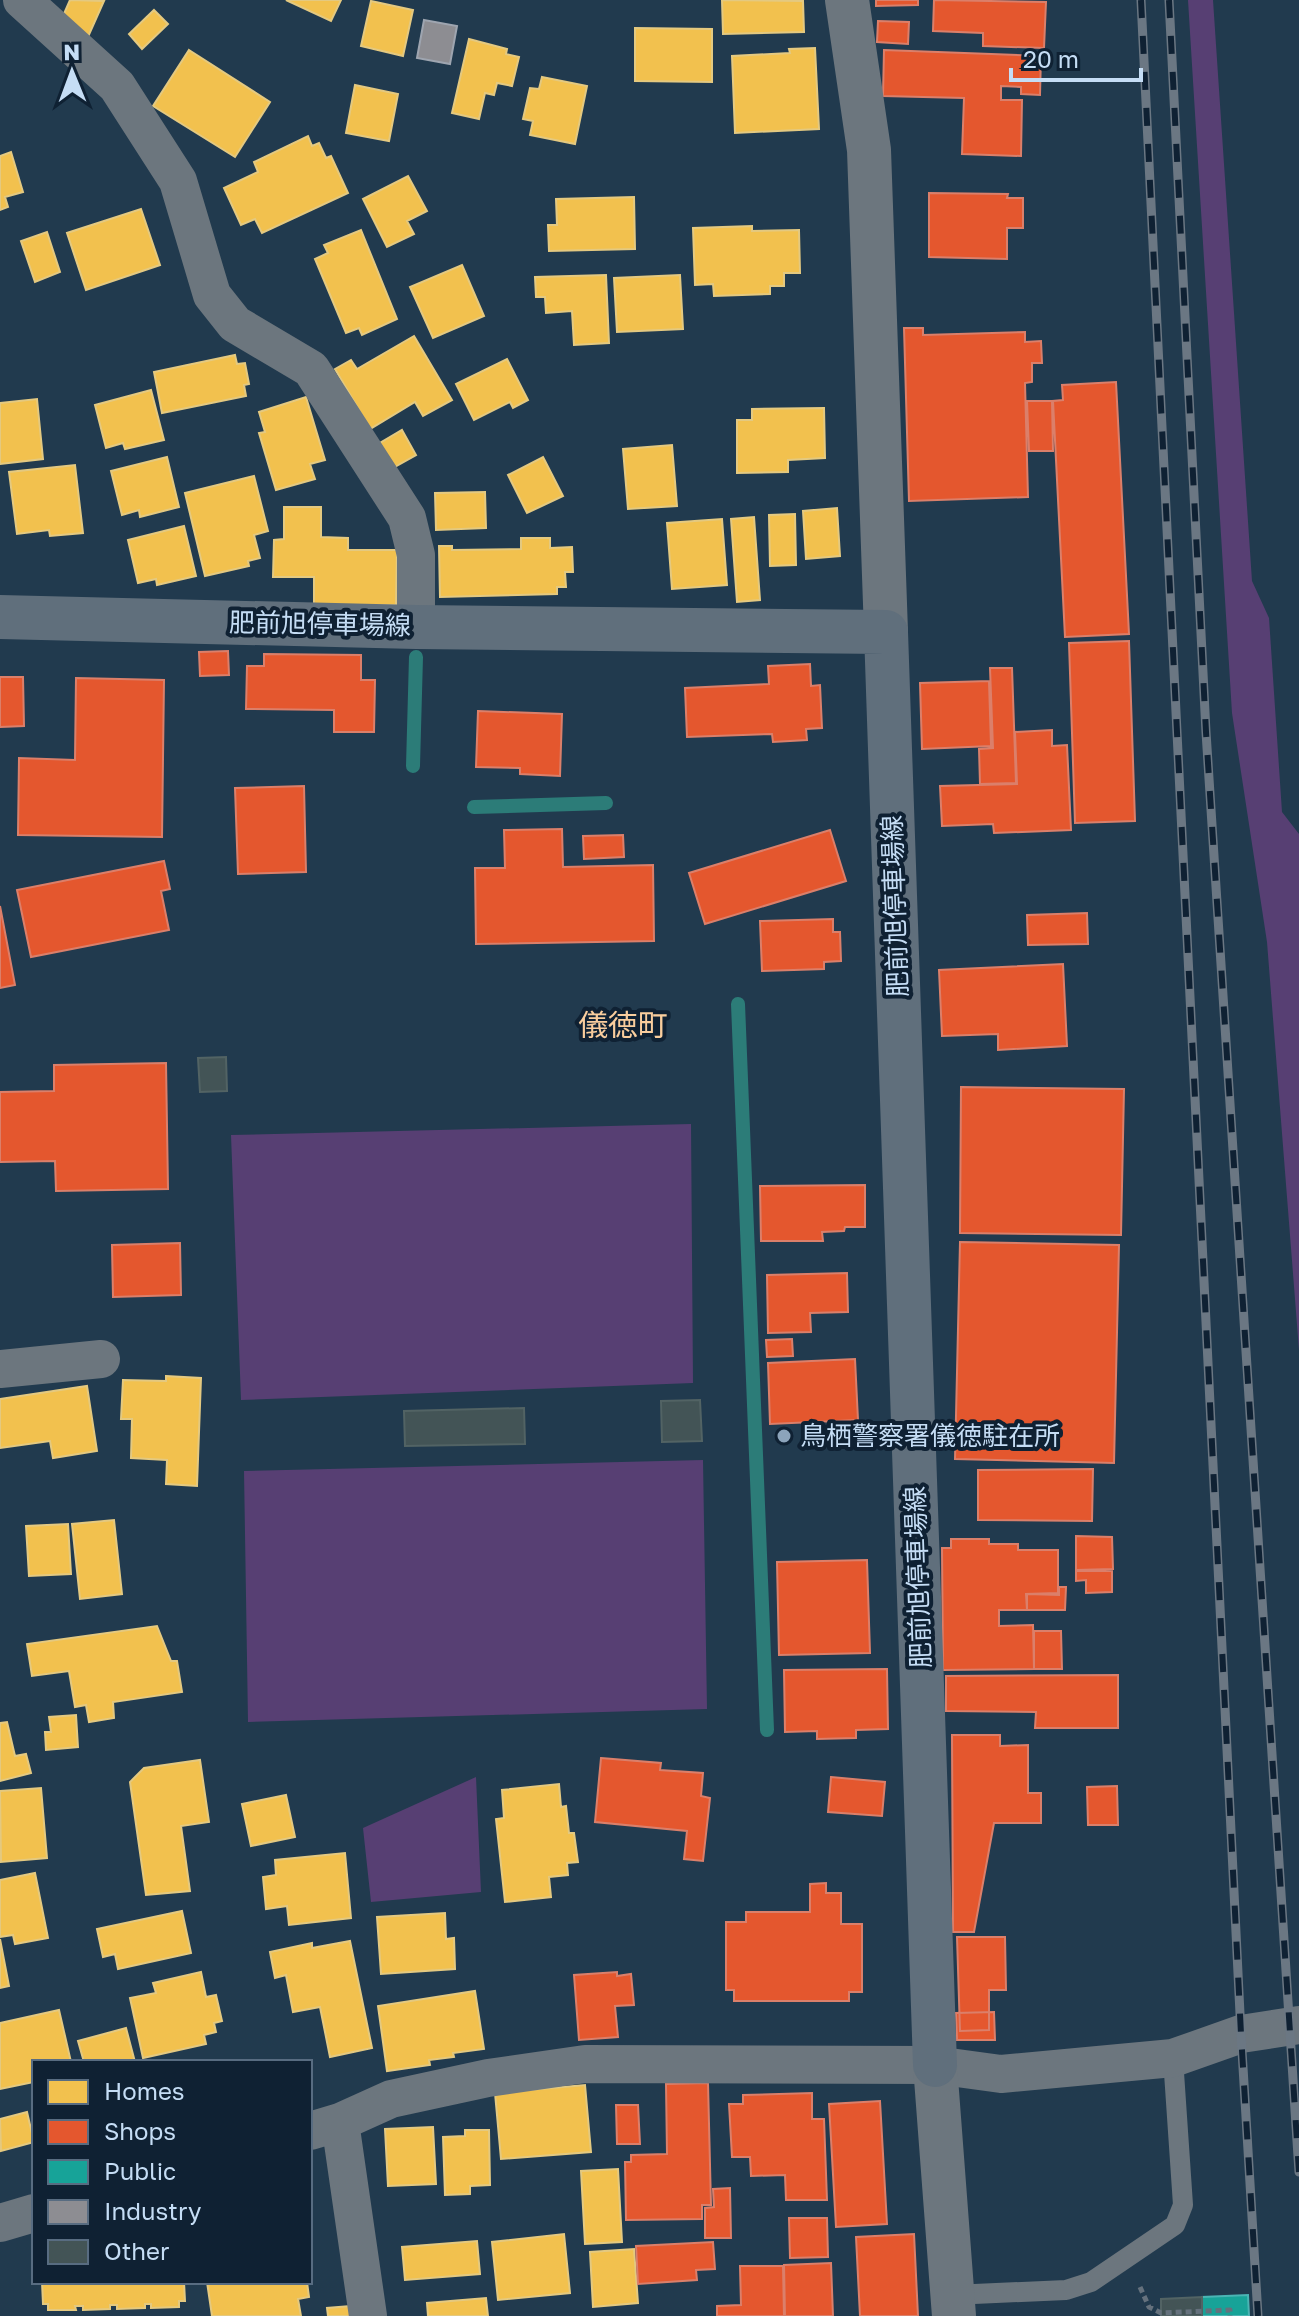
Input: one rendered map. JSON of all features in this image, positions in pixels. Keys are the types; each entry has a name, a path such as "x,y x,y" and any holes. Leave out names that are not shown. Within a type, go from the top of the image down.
{"main road":[{"name":"肥前旭停車場線","path":"0,617 416,627 886,632 935,2065"}],"street":[{"path":"22,0 117,86 178,181 212,295 235,324 311,369 407,518 416,555 416,627"},
{"path":"847,0 869,150 886,632"},
{"path":"0,1369 101,1359"},
{"path":"368,2316 325,2127 391,2099 488,2078 585,2064 935,2065 1001,2074 1173,2058 1241,2034 1299,2025"},
{"path":"935,2065 953,2305"},
{"path":"0,2223 32,2214"}],"lane":[{"path":"953,2305 1066,2290 1091,2282 1175,2225 1183,2205 1173,2058"}],"path":[{"path":"1139,2284 1149,2307 1161,2313 1230,2310 1230,2316"}],"shaded area":[{"path":"1188,0 1213,0 1252,581 1269,618 1282,812 1299,834 1299,1350 1267,942 1232,713"},
{"path":"691,1124 693,1383 241,1400 231,1135"},
{"path":"703,1460 707,1709 248,1722 244,1471"},
{"path":"476,1777 481,1892 371,1902 363,1828"}],"building: Homes":[{"path":"70,0 104,1 88,37 63,16"},
{"path":"286,0 341,0 331,21"},
{"path":"722,0 803,1 804,32 723,34"},
{"path":"371,1 413,10 403,56 361,46"},
{"path":"154,10 168,24 142,49 129,34"},
{"path":"635,28 712,29 712,82 635,81"},
{"path":"469,39 507,49 506,54 519,57 512,86 497,83 494,95 485,93 479,119 452,113"},
{"path":"815,48 819,129 735,133 732,56 790,53 789,49"},
{"path":"189,50 270,102 235,157 153,106"},
{"path":"542,77 587,86 575,144 530,135 533,121 523,119 530,88 539,89"},
{"path":"355,85 398,94 389,141 346,133"},
{"path":"308,136 312,146 319,143 326,158 331,156 348,193 262,233 255,219 241,225 224,188 258,172 254,162"},
{"path":"11,152 23,192 5,197 8,207 0,210 0,156"},
{"path":"408,176 427,211 407,221 414,234 387,247 363,199"},
{"path":"634,197 635,249 549,251 548,225 557,225 556,199"},
{"path":"141,209 160,265 86,290 67,233"},
{"path":"752,226 752,231 799,230 800,273 784,273 784,286 770,286 770,294 714,296 713,284 695,285 693,228"},
{"path":"361,230 397,319 362,335 359,328 346,333 315,259 328,253 324,245"},
{"path":"47,232 60,272 35,282 21,241"},
{"path":"462,265 484,316 433,338 410,287"},
{"path":"606,275 609,343 574,345 572,311 546,313 545,297 536,297 535,277"},
{"path":"680,275 683,329 617,332 614,278"},
{"path":"414,336 452,400 423,416 415,402 370,429 335,369 351,360 357,369"},
{"path":"235,355 237,364 245,363 249,384 244,385 246,396 162,413 154,372"},
{"path":"507,359 528,400 513,408 510,402 474,420 456,384"},
{"path":"151,390 164,440 125,449 123,443 106,448 95,405"},
{"path":"306,397 325,460 310,464 315,479 276,490 259,433 265,432 259,412"},
{"path":"37,399 43,459 0,464 0,403"},
{"path":"824,408 825,458 788,460 788,472 737,473 737,420 752,420 752,409"},
{"path":"402,430 416,455 393,468 378,444"},
{"path":"672,445 677,506 628,509 623,449"},
{"path":"167,457 179,507 140,517 139,510 122,515 111,471"},
{"path":"543,457 563,496 527,513 508,475"},
{"path":"75,465 83,533 50,536 49,530 17,534 9,472"},
{"path":"254,476 268,531 254,535 260,558 248,561 249,566 205,576 185,493"},
{"path":"485,492 486,528 436,530 435,493"},
{"path":"284,507 321,507 321,537 348,538 348,550 397,550 396,605 314,605 314,577 273,577 274,540 284,539"},
{"path":"837,508 840,556 806,559 803,511"},
{"path":"795,514 796,565 770,566 769,515"},
{"path":"754,517 760,600 737,602 731,519"},
{"path":"722,519 727,585 672,589 667,523"},
{"path":"184,526 196,576 157,585 156,579 138,583 128,540"},
{"path":"521,538 550,538 550,548 572,547 573,572 565,572 566,587 557,587 557,594 440,597 439,546 452,546 452,550 521,549"},
{"path":"166,1376 201,1378 197,1486 166,1484 167,1460 131,1458 132,1419 121,1419 123,1380 166,1381"},
{"path":"87,1386 97,1451 53,1458 50,1441 0,1448 0,1399"},
{"path":"114,1520 122,1594 80,1599 72,1524"},
{"path":"68,1524 71,1574 29,1576 26,1526"},
{"path":"157,1626 171,1661 177,1661 182,1692 113,1702 114,1718 89,1722 86,1705 75,1707 69,1671 32,1676 27,1644"},
{"path":"76,1715 78,1747 46,1750 45,1732 51,1732 49,1717"},
{"path":"7,1722 15,1756 26,1754 31,1773 0,1781 0,1723"},
{"path":"200,1760 209,1822 181,1826 190,1891 146,1895 130,1782 144,1768"},
{"path":"559,1784 561,1807 566,1806 569,1833 574,1833 578,1862 567,1863 568,1875 549,1877 551,1897 505,1902 496,1819 504,1818 502,1790"},
{"path":"41,1788 47,1858 1,1862 0,1791"},
{"path":"286,1795 295,1837 251,1846 242,1804"},
{"path":"345,1853 351,1918 289,1925 287,1906 266,1909 263,1877 276,1875 275,1860"},
{"path":"35,1873 48,1938 15,1944 13,1935 0,1937 0,1880"},
{"path":"182,1911 191,1953 118,1969 115,1954 103,1957 97,1929"},
{"path":"445,1913 446,1939 454,1938 455,1969 381,1974 377,1917"},
{"path":"0,1939 9,1986 0,1988"},
{"path":"350,1941 372,2048 330,2057 320,2007 293,2012 286,1975 275,1978 270,1952 312,1943 312,1948"},
{"path":"201,1972 206,1997 216,1995 222,2021 214,2023 216,2032 204,2035 206,2044 143,2058 130,1998 156,1993 153,1983"},
{"path":"475,1991 484,2049 429,2060 430,2065 387,2071 378,2006"},
{"path":"59,2010 71,2060 32,2060 32,2082 0,2089 0,2023"},
{"path":"126,2028 134,2060 83,2060 78,2041"},
{"path":"585,2085 591,2152 501,2159 495,2093"},
{"path":"27,2112 32,2143 1,2151 0,2119"},
{"path":"433,2127 436,2184 388,2186 385,2129"},
{"path":"465,2130 489,2130 490,2185 470,2186 470,2194 445,2195 443,2137 465,2136"},
{"path":"618,2169 622,2242 585,2244 581,2171"},
{"path":"564,2234 570,2293 498,2300 492,2242"},
{"path":"477,2241 480,2274 405,2280 402,2247"},
{"path":"634,2249 638,2303 593,2307 590,2252"},
{"path":"42,2284 184,2284 185,2301 179,2301 179,2307 151,2308 151,2304 145,2304 145,2308 117,2309 117,2305 110,2305 110,2309 83,2310 83,2306 75,2306 76,2310 48,2310 48,2304 43,2304"},
{"path":"207,2284 307,2284 309,2297 298,2299 301,2316 212,2316"},
{"path":"486,2298 488,2316 428,2316 427,2303"},
{"path":"350,2306 350,2316 328,2316 327,2308"}],"building: Shops":[{"path":"876,0 918,0 918,5 876,6"},
{"path":"934,0 1046,2 1044,48 983,46 983,33 933,31"},
{"path":"878,21 909,22 908,44 877,42"},
{"path":"884,50 1041,56 1040,95 1021,94 1021,87 1001,86 1001,100 1022,100 1021,156 962,154 964,98 883,96"},
{"path":"929,193 1008,194 1007,198 1023,198 1023,228 1007,228 1007,259 929,257"},
{"path":"904,328 923,328 923,335 1025,332 1025,342 1041,341 1042,363 1032,363 1032,382 1025,383 1028,497 909,501"},
{"path":"1116,382 1129,634 1065,637 1053,401 1063,400 1062,385"},
{"path":"1027,401 1052,401 1053,451 1029,451"},
{"path":"1129,641 1135,821 1075,823 1069,643"},
{"path":"228,651 229,675 200,676 199,652"},
{"path":"264,654 361,655 361,680 375,680 374,732 334,732 334,710 246,709 247,666 264,666"},
{"path":"810,664 811,686 820,685 822,728 806,729 807,740 773,742 772,734 687,737 685,688 769,684 768,666"},
{"path":"990,668 1012,668 1016,783 980,784 979,749 993,748"},
{"path":"0,677 23,677 24,726 0,727"},
{"path":"76,678 164,680 162,837 18,835 19,758 75,760"},
{"path":"989,681 991,746 922,749 920,683"},
{"path":"478,711 562,714 560,776 520,774 520,768 476,767"},
{"path":"1052,730 1052,746 1067,745 1071,830 994,833 993,824 942,826 940,786 1017,784 1015,732"},
{"path":"304,786 306,872 238,874 235,788"},
{"path":"562,829 563,867 653,865 654,941 476,944 475,868 505,868 504,830"},
{"path":"830,830 846,881 705,924 689,873"},
{"path":"623,835 624,857 584,859 583,836"},
{"path":"164,861 170,889 161,891 169,930 31,957 17,890"},
{"path":"0,906 15,985 0,988"},
{"path":"1087,913 1088,944 1028,945 1027,915"},
{"path":"833,919 833,932 840,932 841,961 824,962 824,969 762,971 760,921"},
{"path":"1063,964 1067,1046 998,1050 998,1034 942,1036 939,970"},
{"path":"166,1063 168,1189 56,1191 55,1161 0,1162 0,1092 54,1091 54,1065"},
{"path":"961,1087 1124,1089 1121,1235 960,1233"},
{"path":"865,1185 865,1227 822,1232 823,1241 761,1241 760,1186"},
{"path":"960,1242 1119,1245 1114,1463 955,1459"},
{"path":"180,1243 181,1295 113,1297 112,1245"},
{"path":"847,1273 848,1312 810,1313 811,1332 768,1333 767,1275"},
{"path":"792,1339 793,1356 767,1357 766,1340"},
{"path":"855,1359 858,1420 770,1424 768,1363"},
{"path":"1093,1469 1092,1521 978,1520 978,1470"},
{"path":"1076,1536 1112,1537 1113,1569 1076,1570"},
{"path":"951,1539 989,1539 989,1544 1018,1544 1018,1550 1058,1550 1058,1593 1026,1594 1027,1610 999,1610 999,1626 1033,1625 1034,1669 943,1670 942,1548 951,1548"},
{"path":"867,1560 870,1653 779,1655 777,1562"},
{"path":"1076,1571 1112,1571 1112,1592 1086,1593 1086,1580 1076,1581"},
{"path":"1059,1587 1066,1587 1065,1610 1027,1610 1027,1594 1059,1595"},
{"path":"1034,1631 1061,1631 1062,1669 1034,1669"},
{"path":"887,1669 888,1729 856,1730 856,1738 817,1739 817,1731 785,1732 784,1670"},
{"path":"1118,1675 1118,1728 1035,1728 1036,1712 946,1711 946,1676"},
{"path":"952,1735 1000,1735 1000,1746 1028,1745 1028,1793 1041,1793 1041,1823 994,1823 974,1932 953,1932"},
{"path":"601,1758 661,1763 660,1770 703,1773 701,1796 710,1798 703,1861 684,1859 687,1831 595,1822"},
{"path":"831,1777 885,1782 882,1816 828,1812"},
{"path":"1117,1786 1118,1825 1088,1825 1087,1787"},
{"path":"826,1883 826,1893 841,1893 841,1924 862,1924 862,1992 849,1992 849,2001 734,2001 734,1990 726,1990 726,1922 746,1922 746,1912 810,1912 810,1884"},
{"path":"957,1937 1005,1937 1006,1990 989,1990 989,2030 960,2031"},
{"path":"617,1972 617,1976 631,1974 634,2005 615,2006 618,2037 579,2040 574,1975"},
{"path":"994,2012 995,2040 957,2040 956,2013"},
{"path":"708,2083 711,2205 702,2205 702,2219 626,2220 625,2162 631,2162 631,2155 667,2154 666,2084"},
{"path":"812,2093 812,2119 824,2119 827,2200 786,2200 785,2175 751,2176 750,2157 732,2157 729,2104 743,2104 743,2095"},
{"path":"880,2101 887,2224 836,2227 829,2104"},
{"path":"616,2105 638,2105 640,2144 617,2144"},
{"path":"730,2188 731,2238 705,2238 705,2208 714,2207 713,2189"},
{"path":"789,2218 827,2218 828,2257 790,2258"},
{"path":"914,2234 918,2316 860,2316 856,2237"},
{"path":"713,2242 715,2269 696,2270 697,2280 638,2284 636,2246"},
{"path":"831,2263 833,2316 785,2316 784,2265"},
{"path":"740,2266 783,2266 784,2316 717,2316 717,2306 741,2305"}],"building: Public":[{"path":"1248,2295 1249,2316 1202,2316 1202,2297"}],"building: Industry":[{"path":"424,20 457,26 450,64 417,58"}],"building: Other":[{"path":"226,1057 227,1091 200,1092 198,1058"},
{"path":"700,1400 702,1441 662,1442 661,1401"},
{"path":"524,1408 525,1444 405,1446 404,1411"},
{"path":"1202,2297 1202,2316 1161,2316 1161,2299"}],"waterway":[{"path":"413,766 416,657"},
{"path":"474,807 606,803"},
{"path":"738,1004 767,1730"}],"railway":[{"path":"1141,0 1241,2034 1258,2316"},
{"path":"1169,0 1206,732 1299,2172"}],"place":[{"name":"鳥栖警察署儀徳駐在所","path":"784,1436"}],"district":[{"name":"儀徳町","path":"623,1026"}]}
